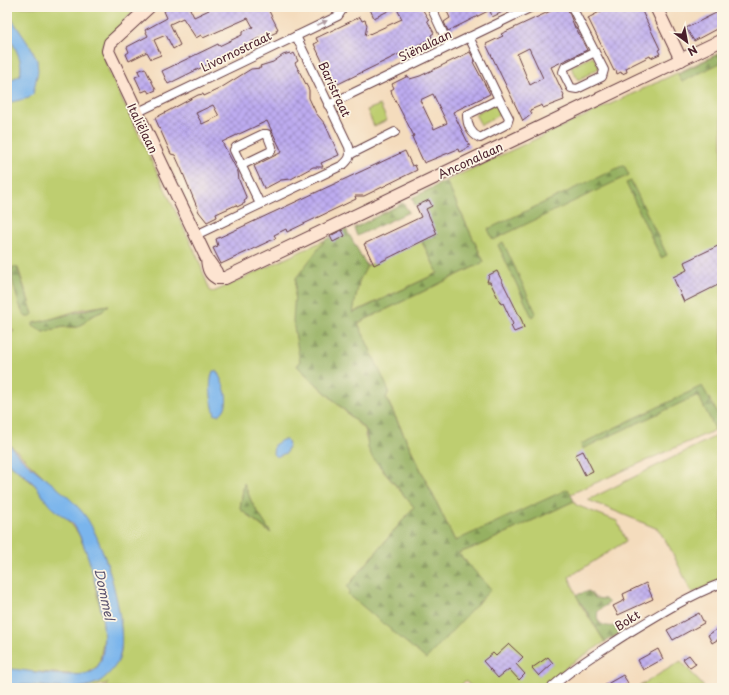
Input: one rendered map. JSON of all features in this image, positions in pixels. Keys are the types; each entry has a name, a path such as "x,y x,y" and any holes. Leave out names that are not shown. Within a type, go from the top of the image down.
{"street":[{"name":"Italiëlaan","path":"149,7 110,43 108,51 136,113 196,235 207,259 211,275 217,278"},
{"name":"Livornostraat","path":"136,113 338,16 344,7"},
{"path":"431,7 450,46"},
{"name":"Siënalaan","path":"328,105 469,37 520,10 532,7"},
{"path":"572,7 595,52 604,70 602,77 577,89 571,88 563,72 566,67 595,52"},
{"path":"656,7 681,60"},
{"name":"Baristraat","path":"296,36 351,154"},
{"path":"469,37 499,99 508,118 507,124 480,138 474,135 467,122 468,115 499,99"},
{"name":"Anconalaan","path":"217,278 225,278 722,40"},
{"path":"196,235 343,165 349,160 351,154 395,132"},
{"path":"242,165 271,151 272,147 266,134 236,147 234,150 260,204"},
{"name":"Bokt","path":"551,688 574,668 645,623 691,597 722,583"}],"green space":[{"path":"7,7 138,7 103,44 102,49 109,72 197,256 210,291 213,292 227,286 325,240 321,245 300,362 297,366 366,431 365,436 383,471 414,507 347,587 467,562 458,553 478,546 574,501 576,505 617,521 626,541 569,577 581,605 605,642 569,665 544,688 473,688 465,681 458,688 387,688 382,684 377,688 104,688 108,683 91,688 7,688 7,686 18,685 62,687 84,686 101,679 117,662 121,651 118,607 110,575 97,538 84,515 7,442 7,411 9,409 7,407 7,335 14,331 7,324 7,103 22,99 37,60","holes":["18,268 20,274 33,314 21,310","109,305 103,311 90,317 78,327 63,327 43,332 48,320 82,309","244,484 252,503 269,532 240,509"]},
{"path":"7,33 18,53 21,70 20,75 7,82"},
{"path":"722,52 722,427 575,492 461,546 455,541 386,397 388,394 358,323 484,262 446,181"},
{"path":"722,52 722,62 682,82 678,74"},
{"path":"593,56 599,68 578,80 571,67"},
{"path":"497,102 503,113 481,125 475,114"},
{"path":"380,105 387,120 374,126 367,110"},
{"path":"624,165 629,175 493,240 488,229"},
{"path":"446,181 484,262 358,323 389,391 386,398 455,541 568,489 574,501 478,546 458,553 491,589 426,659 348,594 350,591 347,587 414,507 372,457 368,448 366,430 297,366 300,362 293,321 296,278 325,240 346,229 367,266 359,281 353,313 438,273 421,240 421,204 416,207 412,198"},
{"path":"631,181 667,255 661,258 626,183"},
{"path":"403,203 409,212 357,236 354,228"},
{"path":"421,240 438,273 352,313 359,281 367,266"},
{"path":"503,242 536,313 532,317 498,245"},
{"path":"13,267 17,267 33,314 30,317 26,317 18,300 13,284"},
{"path":"109,305 103,311 90,317 78,327 63,327 43,332 33,326 33,323"},
{"path":"702,386 722,421 722,433 718,435 698,395 582,449 581,444"},
{"path":"722,433 722,579 692,593 670,548 658,529 588,500"},
{"path":"7,462 36,486 52,508 66,517 78,533 89,558 103,620 104,637 99,665 85,675 7,670"},
{"path":"244,483 252,503 271,533 240,509"},
{"path":"589,591 595,598 605,599 609,603 598,611 597,616 600,623 607,626 620,626 623,631 605,642 576,595"},
{"path":"681,661 705,688 638,687"}],"water":[{"path":"7,12 31,48 37,60 38,71 33,94 29,98 7,103 7,82 20,75 21,64 18,54 7,32"},
{"path":"213,371 217,371 227,400 226,405 219,415 215,415 211,398 210,387"},
{"path":"282,440 286,440 289,443 286,453 276,457 273,454 274,445"},
{"name":"Dommel","path":"7,442 15,452 66,495 84,514 92,526 107,563 118,606 121,626 121,645 119,659 115,666 107,676 97,683 75,688 29,685 7,686 7,670 12,669 66,675 86,674 93,671 101,661 104,644 103,623 99,599 87,553 80,536 73,524 51,507 35,485 7,462"}],"building":[{"path":"171,7 189,7 194,17 209,10 208,7 267,7 278,29 276,30 277,32 251,42 252,44 238,52 237,50 168,84 162,71 218,44 219,46 242,35 242,32 253,27 248,18 203,38 201,35 196,38 183,18 170,24 180,45 173,49 166,35 154,40 161,55 151,59 147,52 129,61 126,54 129,52 127,47 148,36 145,30 167,18 164,11"},
{"path":"369,7 396,7 374,18"},
{"path":"396,7 421,7 429,20 427,20 434,33 431,35 432,38 336,85 334,81 332,82 314,44 318,42 316,38 360,17 362,21 365,20 367,25 365,36 402,19"},
{"path":"445,7 513,7 492,17 490,10 448,31 444,22 450,18"},
{"path":"559,7 567,7 575,28 587,50 551,67 564,95 564,100 543,108 542,105 530,110 532,114 523,121 486,44 503,36 501,34","holes":["529,48 543,78 530,85 517,54"]},
{"path":"609,7 640,7 660,49 658,50 660,54 651,58 650,56 626,68 627,72 617,74 616,70 614,71 588,18"},
{"path":"722,10 722,26 694,41 686,28"},
{"path":"470,52 475,61 473,62 490,94 453,112 470,147 459,152 458,149 424,163 412,137 414,136 391,90 394,88 392,84 408,76 410,79 420,76","holes":["433,94 447,123 434,129 420,100"]},
{"path":"290,53 291,55 294,53 298,61 295,63 309,90 309,98 316,113 325,124 339,155 321,163 323,167 313,167 291,179 281,180 264,188 254,166 282,152 267,121 222,142 238,172 239,180 247,199 244,201 245,203 237,207 236,205 216,214 217,217 207,222 199,212 175,155 171,154 155,118 198,95 203,94 204,96 219,89 251,69 261,68 260,66 273,62 283,55","holes":["213,105 219,116 202,124 196,113"]},
{"path":"145,68 156,90 149,93 147,90 142,92 135,77 140,75 138,71"},
{"path":"405,151 412,166 415,165 417,170 364,196 355,196 356,199 287,232 286,229 274,235 276,238 221,264 213,248 218,246 216,239"},
{"path":"429,200 432,206 426,209 437,234 374,265 364,244 421,217 416,206"},
{"path":"342,230 345,236 333,242 330,236"},
{"path":"722,244 722,283 684,302 673,277 687,270 684,262"},
{"path":"497,271 524,328 514,332 511,326 513,324 503,303 501,304 490,282 487,282 489,275"},
{"path":"583,451 593,471 585,475 575,455"},
{"path":"646,583 653,599 618,615 613,606 625,600 623,594"},
{"path":"699,613 704,623 673,640 667,630"},
{"path":"722,626 722,637 712,643 708,635"},
{"path":"509,644 523,657 516,664 525,674 519,680 509,669 498,678 483,661 493,653 496,656"},
{"path":"658,649 663,659 643,670 638,660"},
{"path":"689,655 696,664 690,668 683,659"},
{"path":"548,657 553,663 539,676 532,668"},
{"path":"623,675 628,683 621,688 600,688"}]}
